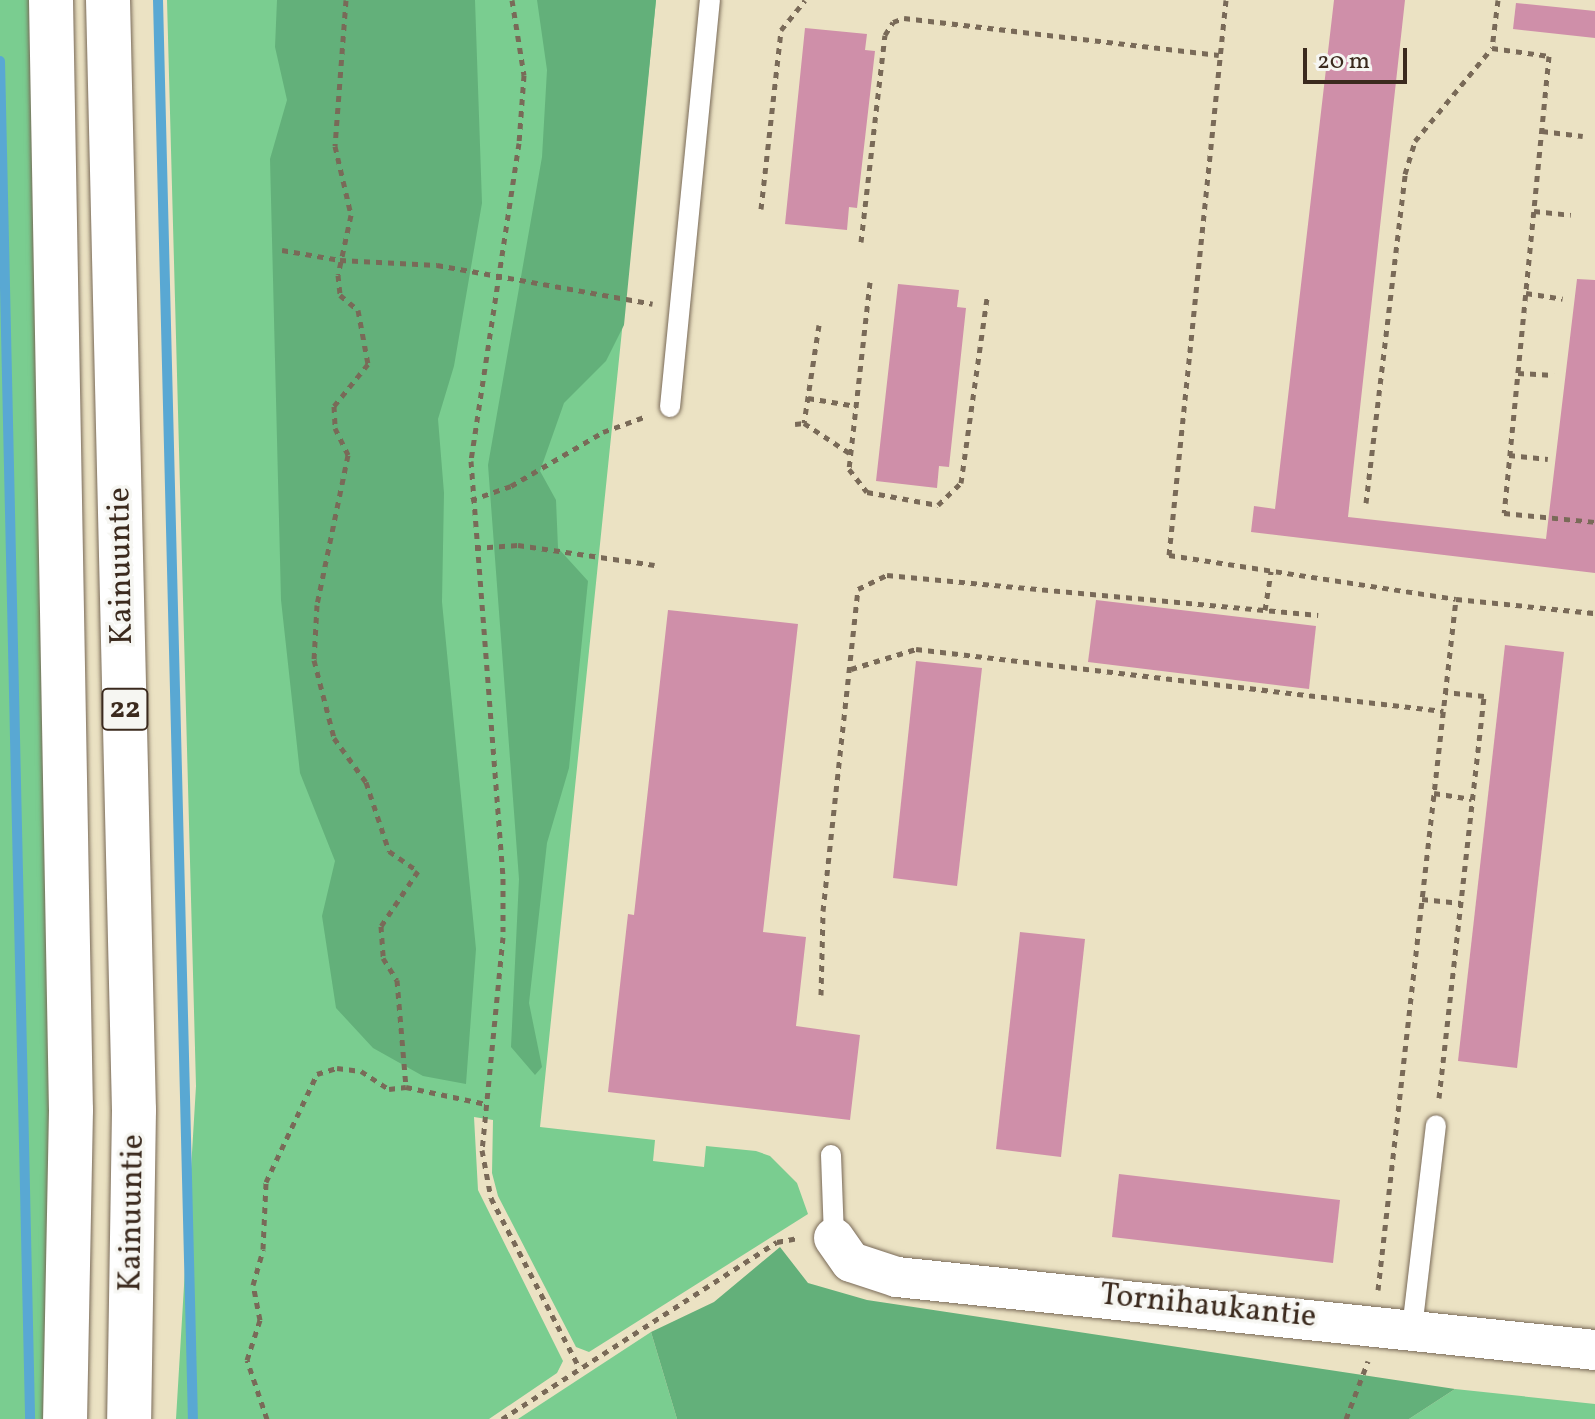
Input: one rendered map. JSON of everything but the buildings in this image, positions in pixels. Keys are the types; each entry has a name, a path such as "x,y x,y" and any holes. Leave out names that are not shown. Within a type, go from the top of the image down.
{"highway":[{"name":"Kainuuntie","path":"51,0 71,1110 65,1419"},
{"name":"Kainuuntie","path":"108,0 134,1094 129,1419"}],"street":[{"name":"Tornihaukantie","path":"834,1238 851,1262 897,1277 1595,1350"}],"lane":[{"path":"670,407 710,0"},
{"path":"1397,1327 1436,1125"},
{"path":"831,1155 834,1238"}],"path":[{"path":"346,0 335,146 351,215 340,260 340,295 358,310 368,364 334,406 335,428 348,455 317,605 314,660 334,738 366,782 384,842 418,871 381,926 383,958 397,980 406,1087"},
{"path":"512,0 524,75 519,143 471,461 471,500 503,878 503,937 482,1150 491,1198 579,1367"},
{"path":"761,209 781,30 805,0"},
{"path":"1226,0 1169,555 1456,599 1595,613"},
{"path":"1366,503 1405,174 1415,141 1492,48 1498,0"},
{"path":"861,242 885,35 893,22 904,18 1219,55"},
{"path":"1492,48 1549,56 1504,513 1595,522"},
{"path":"1542,131 1583,136"},
{"path":"1534,211 1571,215"},
{"path":"282,250 340,260 437,265 680,309"},
{"path":"870,282 849,469 867,492 938,505 961,483 987,297"},
{"path":"1526,293 1563,299"},
{"path":"804,423 819,325"},
{"path":"1518,373 1554,375"},
{"path":"808,398 856,406"},
{"path":"471,500 511,486 603,432 670,407"},
{"path":"795,424 804,423 851,454"},
{"path":"1509,455 1548,459"},
{"path":"475,548 518,545 655,565"},
{"path":"1265,610 1271,571"},
{"path":"821,995 823,911 858,589 887,575 1318,615"},
{"path":"1346,1419 1397,1327 1377,1301 1456,599"},
{"path":"851,669 916,649 1443,711"},
{"path":"1436,1125 1484,696 1445,692"},
{"path":"1434,793 1472,799"},
{"path":"1422,899 1461,903"},
{"path":"267,1419 247,1360 260,1320 253,1285 263,1249 266,1182 317,1074 337,1068 361,1071 389,1089 406,1087 486,1104"},
{"path":"502,1419 777,1242 834,1238"}],"green space":[{"path":"0,0 33,0 56,1419 0,1419"},
{"path":"167,0 656,0 540,1127 655,1140 653,1161 704,1167 706,1146 756,1151 770,1156 797,1183 808,1214 589,1352 576,1347 498,1196 492,1173 493,1120 474,1117 478,1190 563,1361 557,1373 489,1419 176,1419 196,1086"},
{"path":"277,0 475,0 482,203 454,366 438,419 444,493 442,602 476,949 466,1084 423,1076 373,1048 336,1008 322,916 335,861 300,773 281,600 270,159 287,100 275,47"},
{"path":"537,0 656,0 624,325 606,361 564,403 540,471 556,500 558,548 588,581 569,768 547,843 529,1003 542,1067 535,1075 511,1047 519,879 488,465 542,157 547,70"},
{"path":"780,1247 808,1283 867,1300 1455,1389 1409,1419 677,1419 651,1332 714,1302"},
{"path":"651,1332 677,1419 518,1419"},
{"path":"1455,1389 1595,1404 1595,1419 1409,1419"}],"waterway":[{"path":"158,0 193,1419"},
{"path":"0,61 30,1419"}]}
